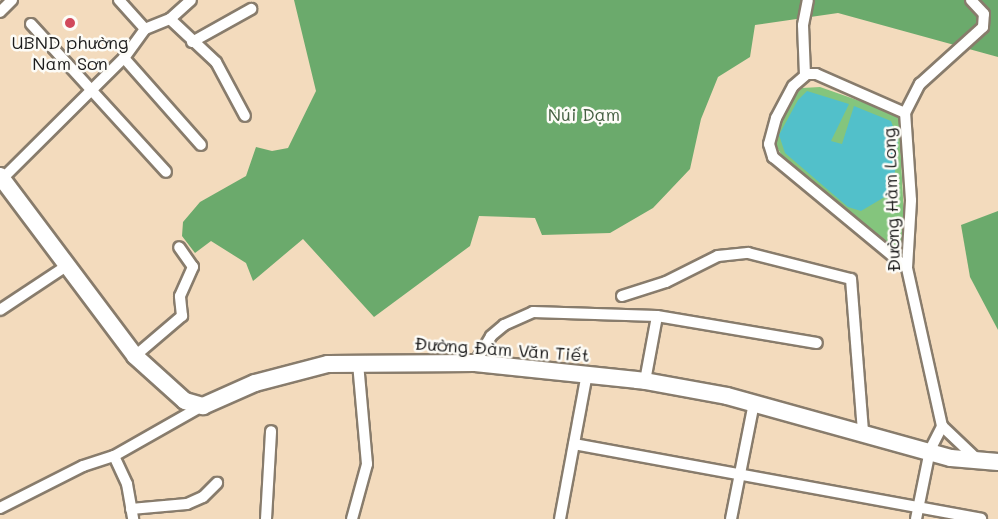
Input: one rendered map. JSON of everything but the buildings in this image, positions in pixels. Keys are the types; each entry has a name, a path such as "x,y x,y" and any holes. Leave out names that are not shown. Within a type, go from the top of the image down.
{"main road":[{"path":"1,177 65,267 135,356 185,401 203,406"},
{"name":"Đường Đàm Văn Tiết","path":"203,406 255,383 298,371 358,363 475,363 645,381 754,403 930,450 990,463"}],"street":[{"path":"0,12 12,0"},
{"path":"119,0 145,29"},
{"path":"1,177 124,58 145,29 170,19 191,0"},
{"path":"805,75 803,25 808,0"},
{"name":"Đường Hàm Long","path":"942,426 908,268 911,200 905,113 920,84 985,24 984,14 971,0"},
{"path":"192,42 251,9"},
{"path":"170,19 216,62 245,116"},
{"path":"31,24 166,172"},
{"path":"124,58 201,145"},
{"path":"905,113 816,74 805,75 793,86 771,128 769,144 773,158 908,268"},
{"path":"135,356 182,315 180,296 193,267 179,247"},
{"path":"622,296 666,282 718,255 748,253 851,279 863,431"},
{"path":"0,310 65,267"},
{"path":"475,363 490,336 504,324 533,312 657,316 817,342"},
{"path":"645,381 657,316"},
{"path":"352,519 367,464 358,363"},
{"path":"560,519 587,374"},
{"path":"731,519 754,403"},
{"path":"0,508 83,466 114,456 203,406"},
{"path":"917,514 930,450 942,426 990,463"},
{"path":"266,519 272,431"},
{"path":"574,444 740,473 917,514 981,519"},
{"path":"114,456 127,484 132,514 187,504 203,497 217,483"}],"green space":[{"name":"Núi Dạm","path":"294,0 998,0 998,57 838,13 755,25 750,57 718,77 701,119 690,169 653,208 610,233 542,235 535,218 479,216 470,246 374,317 303,239 253,281 246,263 211,241 195,253 182,236 183,222 200,202 246,176 256,147 272,151 288,148 316,91"},
{"path":"820,87 894,113 899,119 905,238 900,246 888,247 784,159 778,149 774,140 776,129 797,93 802,88"},
{"path":"998,211 998,330 970,277 961,225"}],"water":[{"path":"807,91 849,104 831,141 842,144 854,106 891,121 898,140 893,192 861,211 848,207 785,153 779,135 798,100"}],"place":[{"name":"UBND phường Nam Sơn","path":"70,23"}]}
